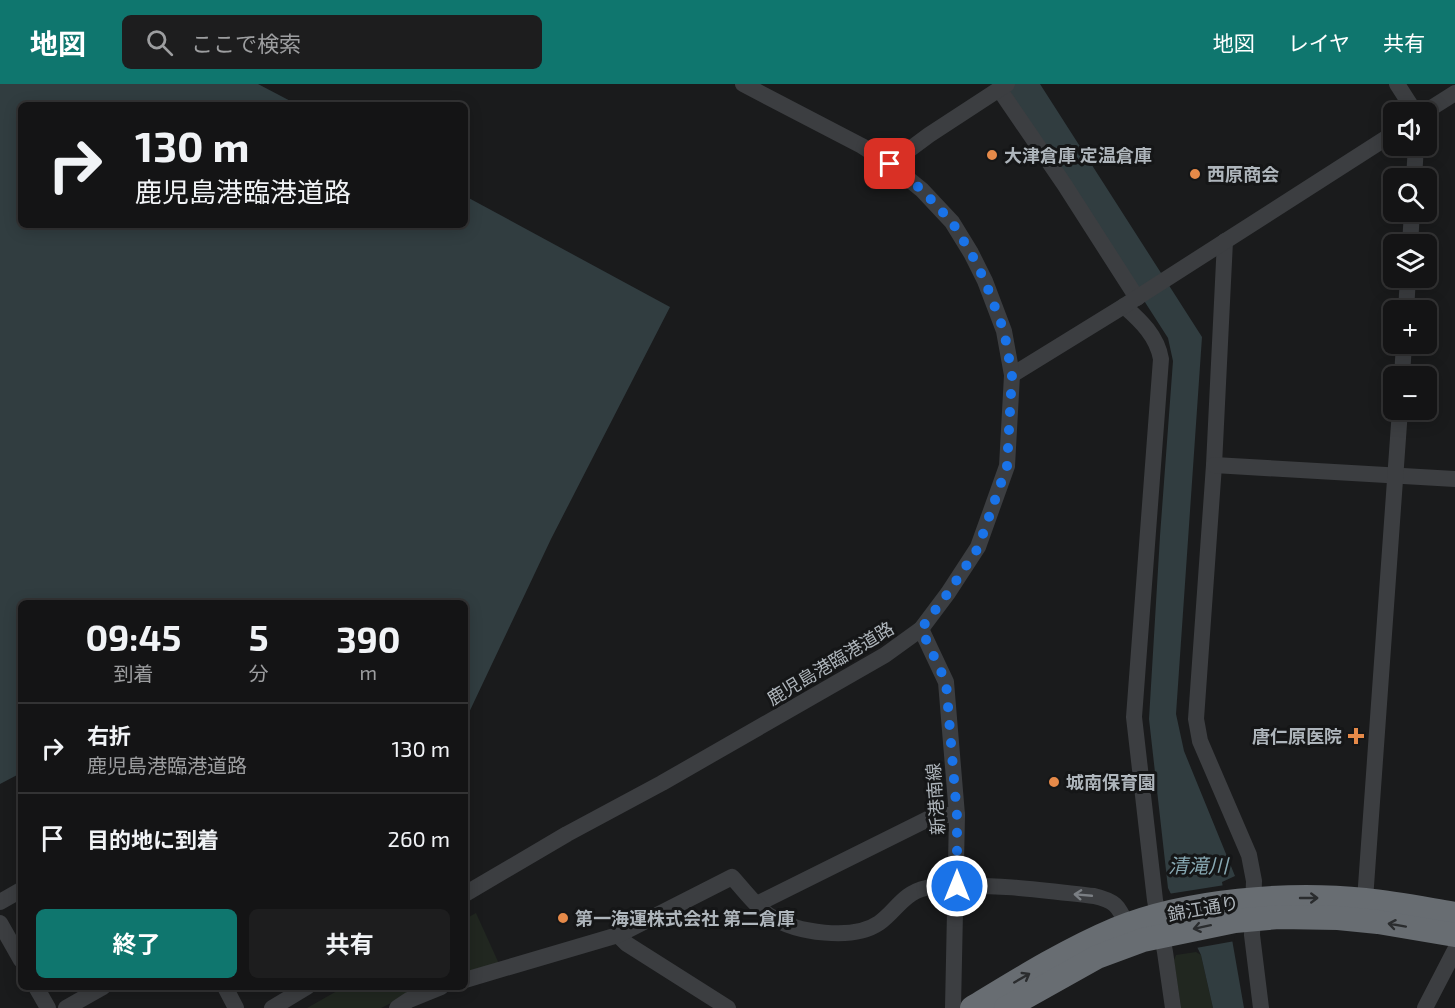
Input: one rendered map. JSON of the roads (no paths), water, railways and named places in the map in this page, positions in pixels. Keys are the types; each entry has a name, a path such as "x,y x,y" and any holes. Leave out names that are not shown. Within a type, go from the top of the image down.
{"highway":[{"name":"錦江通り","path":"972,1008 1079,946 1127,925 1164,925 1319,898 1365,900 1455,914"},
{"name":"錦江通り","path":"1243,910 1288,917 1378,922 1455,935"},
{"name":"錦江通り","path":"1005,1008 1097,957 1143,940 1164,925"}],"street":[{"name":"鹿児島港臨港道路","path":"468,892 885,655 921,629 978,548 1007,466 1012,375 1004,331 985,281 952,222 922,190 890,164 854,142 743,84"},
{"path":"1397,84 1409,102"},
{"path":"890,164 929,135 1003,87 1064,184 1130,302 1159,347 1161,359 1134,717 1164,925 1173,1008"},
{"path":"1437,104 1455,93"},
{"path":"1012,375 1383,140"},
{"path":"1225,241 1214,465 1196,719 1200,741 1249,855 1254,881 1243,910 1252,935 1261,1008"},
{"path":"1365,900 1399,420"},
{"path":"1214,465 1455,479"},
{"name":"新港南線","path":"921,629 946,682 957,816 953,1008"},
{"path":"757,903 936,815 957,816"},
{"path":"468,979 618,935 732,877 768,915 788,926 840,934 861,932 871,928 882,921 897,904 916,891 927,887 982,885 1094,896 1112,900 1120,909 1127,925"},
{"path":"0,902 18,892"},
{"path":"0,923 18,955"},
{"path":"618,935 627,944 728,1008"},
{"path":"1425,1008 1455,950"},
{"path":"38,990 48,1008"},
{"path":"66,1008 98,990"},
{"path":"227,990 237,1008"},
{"path":"272,1008 302,990"},
{"path":"397,1008 409,1000 434,990"}],"water":[{"path":"0,84 258,84 292,102 18,102 18,228 468,228 468,198 670,307 551,539 468,715 468,600 18,600 18,775 0,784"},
{"name":"清滝川","path":"1005,84 1040,84 1202,337 1176,714 1184,751 1235,876 1222,882 1244,1008 1213,1008 1201,955 1168,888 1149,719 1173,361 1168,338"}],"place":[{"name":"大津倉庫 定温倉庫","path":"992,155"},
{"name":"西原商会","path":"1195,174"},
{"name":"唐仁原医院","path":"1356,736"},
{"name":"城南保育園","path":"1054,782"},
{"name":"第一海運株式会社 第二倉庫","path":"563,918"}]}
